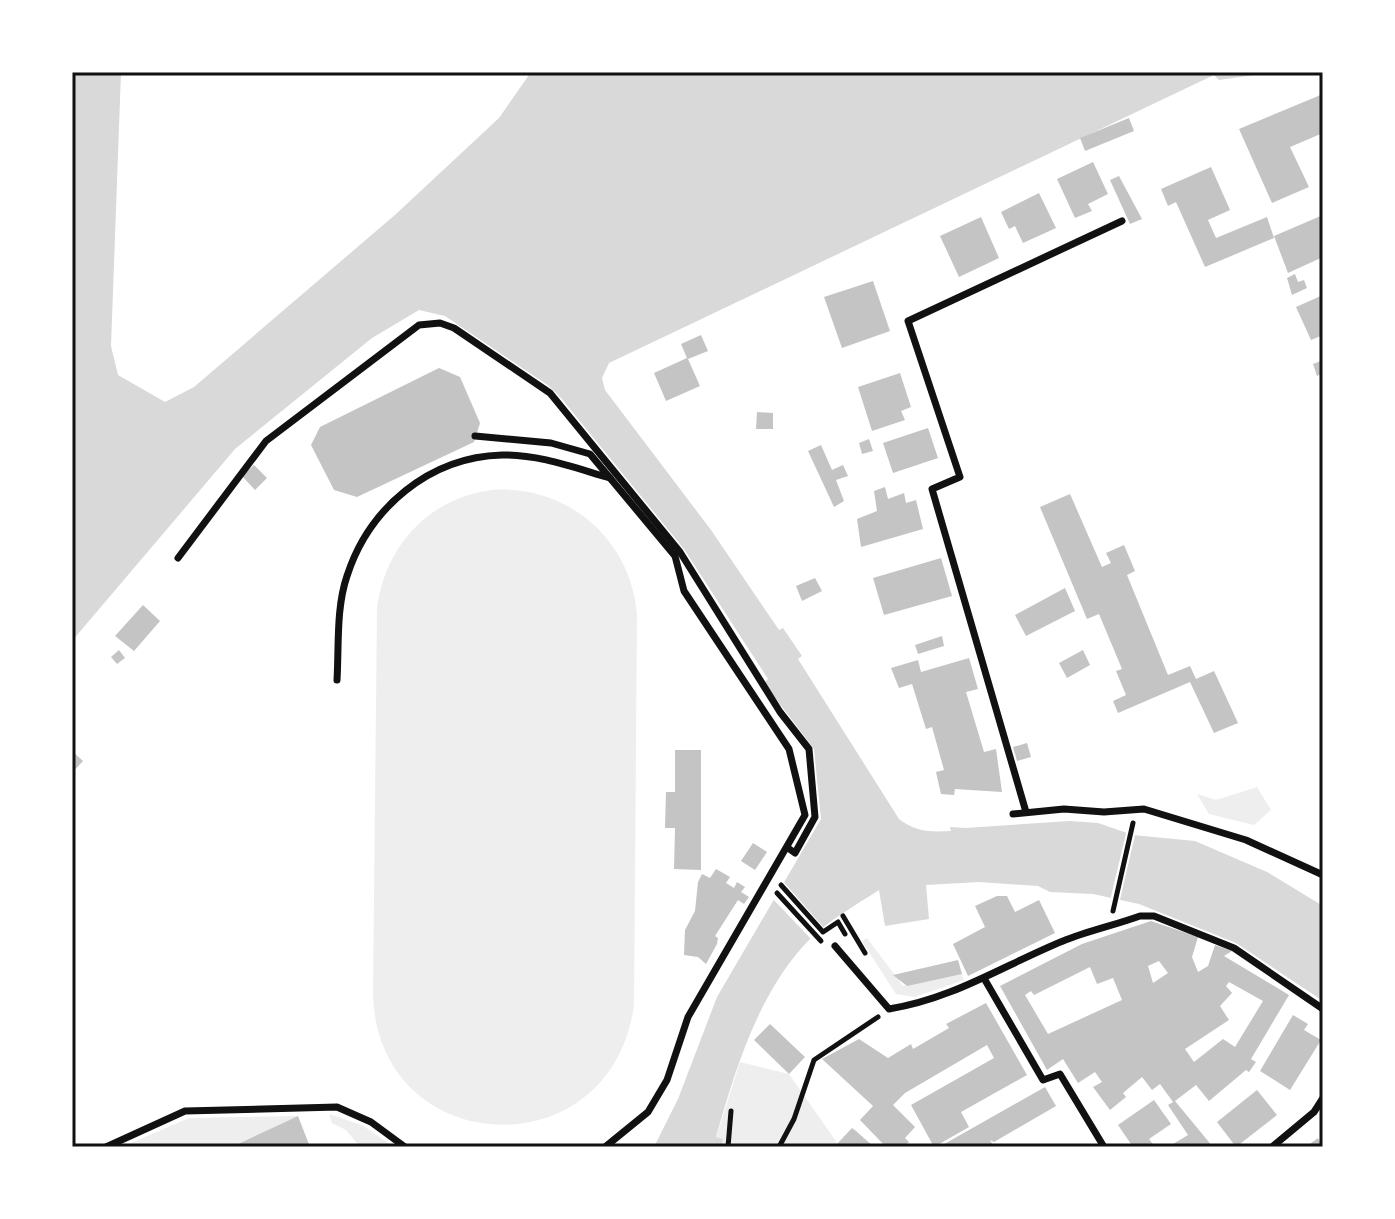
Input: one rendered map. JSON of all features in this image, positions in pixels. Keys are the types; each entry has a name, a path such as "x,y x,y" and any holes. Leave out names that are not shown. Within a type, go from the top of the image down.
{"street":[{"path":"1026,812 932,489 960,477 908,321 1122,221"},
{"path":"178,558 266,441 419,325 440,323 454,328 550,393 680,552 780,712 809,749 815,817 795,853 788,848"},
{"path":"475,436 551,443 590,454 675,556 684,591 789,749 805,815 688,1017 667,1080 648,1112 605,1147"},
{"path":"337,680 342,597 347,576 367,532 393,499 407,488 444,467 502,455 544,460 610,478"},
{"path":"1013,814 1136,812 1246,840 1323,875"},
{"path":"767,881 776,886"},
{"path":"1108,927 1111,916"},
{"path":"835,946 889,1009 917,1005 985,980 1063,941 1140,916 1154,916 1234,948 1323,1009"},
{"path":"985,980 1043,1080 1060,1074 1104,1147"},
{"path":"1272,1147 1314,1112 1323,1098"},
{"path":"106,1147 185,1111 337,1107 371,1122 405,1147"}],"path":[{"path":"1111,916 1133,825"},
{"path":"776,886 800,906 821,930"},
{"path":"776,886 815,936"},
{"path":"794,912 800,906"},
{"path":"779,1147 794,1119 814,1060 889,1009"},
{"path":"728,1147 731,1111"}],"shaded area":[{"path":"72,72 121,72 111,346 118,375 165,402 194,387 396,214 499,118 531,72 1275,72 1219,80 1214,75 609,363 602,378 605,390 711,530 779,630 783,628 802,656 798,659 899,819 917,829 936,831 951,831 950,827 1070,821 1098,823 1133,835 1195,841 1267,872 1323,906 1323,1001 1236,943 1139,904 1093,894 1050,892 1038,886 979,882 926,885 929,919 885,926 879,890 809,940 776,983 751,1032 732,1085 716,1137 723,1139 722,1147 654,1147 678,1099 717,997 821,819 814,749 764,683 768,679 684,549 561,398 549,386 445,316 419,310 372,338 235,449 72,641"},
{"path":"492,490 545,496 569,507 590,522 608,540 622,563 632,588 637,615 634,1005 616,1060 584,1097 542,1119 496,1125 451,1114 412,1089 384,1048 373,993 377,608 382,585 400,546 430,515 449,503"},
{"path":"1257,787 1271,810 1254,825 1209,814 1197,794 1216,800"},
{"path":"867,938 903,986 962,974 964,980 915,997 896,994 862,941"},
{"path":"740,1062 789,1074 840,1147 722,1147 723,1139 716,1138"},
{"path":"329,1114 362,1125 394,1147 360,1147 346,1130 332,1123"},
{"path":"298,1116 232,1147 122,1147 189,1118"}],"pier":[{"path":"1127,829 1136,831 1119,904 1110,901"},
{"path":"782,880 824,928 811,939 770,896"}],"building":[{"path":"1323,94 1323,133 1290,147 1309,187 1272,203 1239,129"},
{"path":"1129,118 1134,131 1085,151 1080,138"},
{"path":"1093,162 1108,194 1088,204 1092,211 1075,218 1057,179"},
{"path":"1211,167 1230,210 1208,220 1216,238 1267,217 1274,238 1205,267 1176,202 1168,206 1161,189"},
{"path":"1119,176 1142,219 1130,224 1110,180"},
{"path":"1039,193 1056,228 1023,243 1015,226 1009,229 1001,212"},
{"path":"1323,215 1323,257 1288,273 1274,236"},
{"path":"981,217 999,258 959,277 940,236"},
{"path":"1295,274 1298,282 1304,280 1307,288 1292,295 1287,278"},
{"path":"873,281 890,331 842,348 824,297"},
{"path":"1323,295 1323,335 1311,340 1296,307"},
{"path":"701,335 708,351 688,359 700,386 666,401 654,373 687,358 681,344"},
{"path":"1323,360 1323,373 1317,376 1313,364"},
{"path":"439,368 460,377 480,423 474,442 357,497 334,490 311,445 320,427"},
{"path":"900,373 911,407 901,411 905,420 872,431 858,387"},
{"path":"757,412 773,413 773,429 756,429"},
{"path":"928,428 938,458 893,473 883,443"},
{"path":"869,439 873,451 862,454 859,443"},
{"path":"821,445 832,470 843,465 848,476 836,480 844,501 834,507 808,451"},
{"path":"254,465 267,478 255,490 242,476"},
{"path":"885,487 888,499 904,493 906,503 916,500 923,529 861,547 857,519 877,511 874,491"},
{"path":"1070,494 1102,567 1111,563 1106,553 1124,545 1135,571 1127,575 1168,675 1190,666 1196,679 1214,671 1238,723 1214,733 1190,682 1118,713 1113,701 1126,695 1116,671 1122,669 1099,614 1087,619 1040,507"},
{"path":"941,558 952,596 884,615 873,578"},
{"path":"815,578 822,591 802,601 796,586"},
{"path":"1065,588 1075,611 1026,636 1015,615"},
{"path":"143,605 160,621 134,651 115,636"},
{"path":"942,636 944,646 918,654 915,645"},
{"path":"119,650 125,658 117,664 111,657"},
{"path":"1083,650 1090,665 1067,678 1059,663"},
{"path":"969,658 978,689 966,692 984,752 996,749 1002,792 955,789 954,795 941,794 936,772 944,770 932,727 926,729 912,684 899,688 891,668 918,660 921,672"},
{"path":"1027,743 1031,757 1017,761 1013,747"},
{"path":"675,750 701,750 701,870 674,869 675,828 665,828 666,792 675,792"},
{"path":"72,751 83,761 72,773"},
{"path":"753,843 767,852 755,870 741,861"},
{"path":"716,869 730,877 726,883 734,888 737,882 745,887 741,892 749,897 744,904 738,900 715,936 718,938 717,944 706,964 698,957 684,955 685,930 695,911 698,882 702,874 710,878"},
{"path":"997,896 1007,896 1015,912 1039,900 1055,933 968,976 953,944 985,927 975,906"},
{"path":"1151,921 1198,937 1192,957 1198,972 1208,966 1215,945 1232,951 1224,956 1289,995 1251,1059 1256,1062 1249,1072 1246,1070 1209,1101 1196,1085 1175,1101 1213,1147 1168,1147 1188,1135 1168,1105 1173,1102 1160,1084 1152,1090 1142,1077 1123,1093 1126,1097 1110,1110 1093,1087 1102,1082 1095,1072 1078,1083 1063,1059 1047,1070 1000,986 1082,944","holes":["1159,961 1168,973 1153,983 1148,966","1090,967 1097,984 1113,978 1122,1000 1048,1034 1025,995 1031,991 1034,995","1229,982 1263,1001 1235,1047 1223,1039 1194,1062 1185,1049 1229,1020 1220,1006 1232,993 1226,986"]},
{"path":"958,960 962,974 907,986 893,975"},
{"path":"986,1003 1027,1075 961,1112 969,1127 934,1147 911,1105 994,1058 987,1045 905,1093 893,1105 915,1127 905,1138 909,1142 904,1147 886,1147 860,1120 873,1106 822,1059 859,1039 888,1058 911,1044 913,1049 949,1028 946,1024"},
{"path":"1293,1015 1308,1024 1304,1030 1321,1040 1290,1090 1260,1071"},
{"path":"770,1024 805,1057 789,1074 754,1040"},
{"path":"1045,1087 1056,1106 994,1142 990,1140 994,1147 939,1147"},
{"path":"1257,1090 1277,1115 1236,1147 1217,1122"},
{"path":"1154,1100 1171,1124 1149,1139 1155,1147 1133,1147 1118,1125"},
{"path":"298,1116 310,1147 232,1147 253,1137"},
{"path":"852,1128 874,1147 840,1147 837,1144"},
{"path":"1318,1138 1323,1147 1306,1147"}]}
